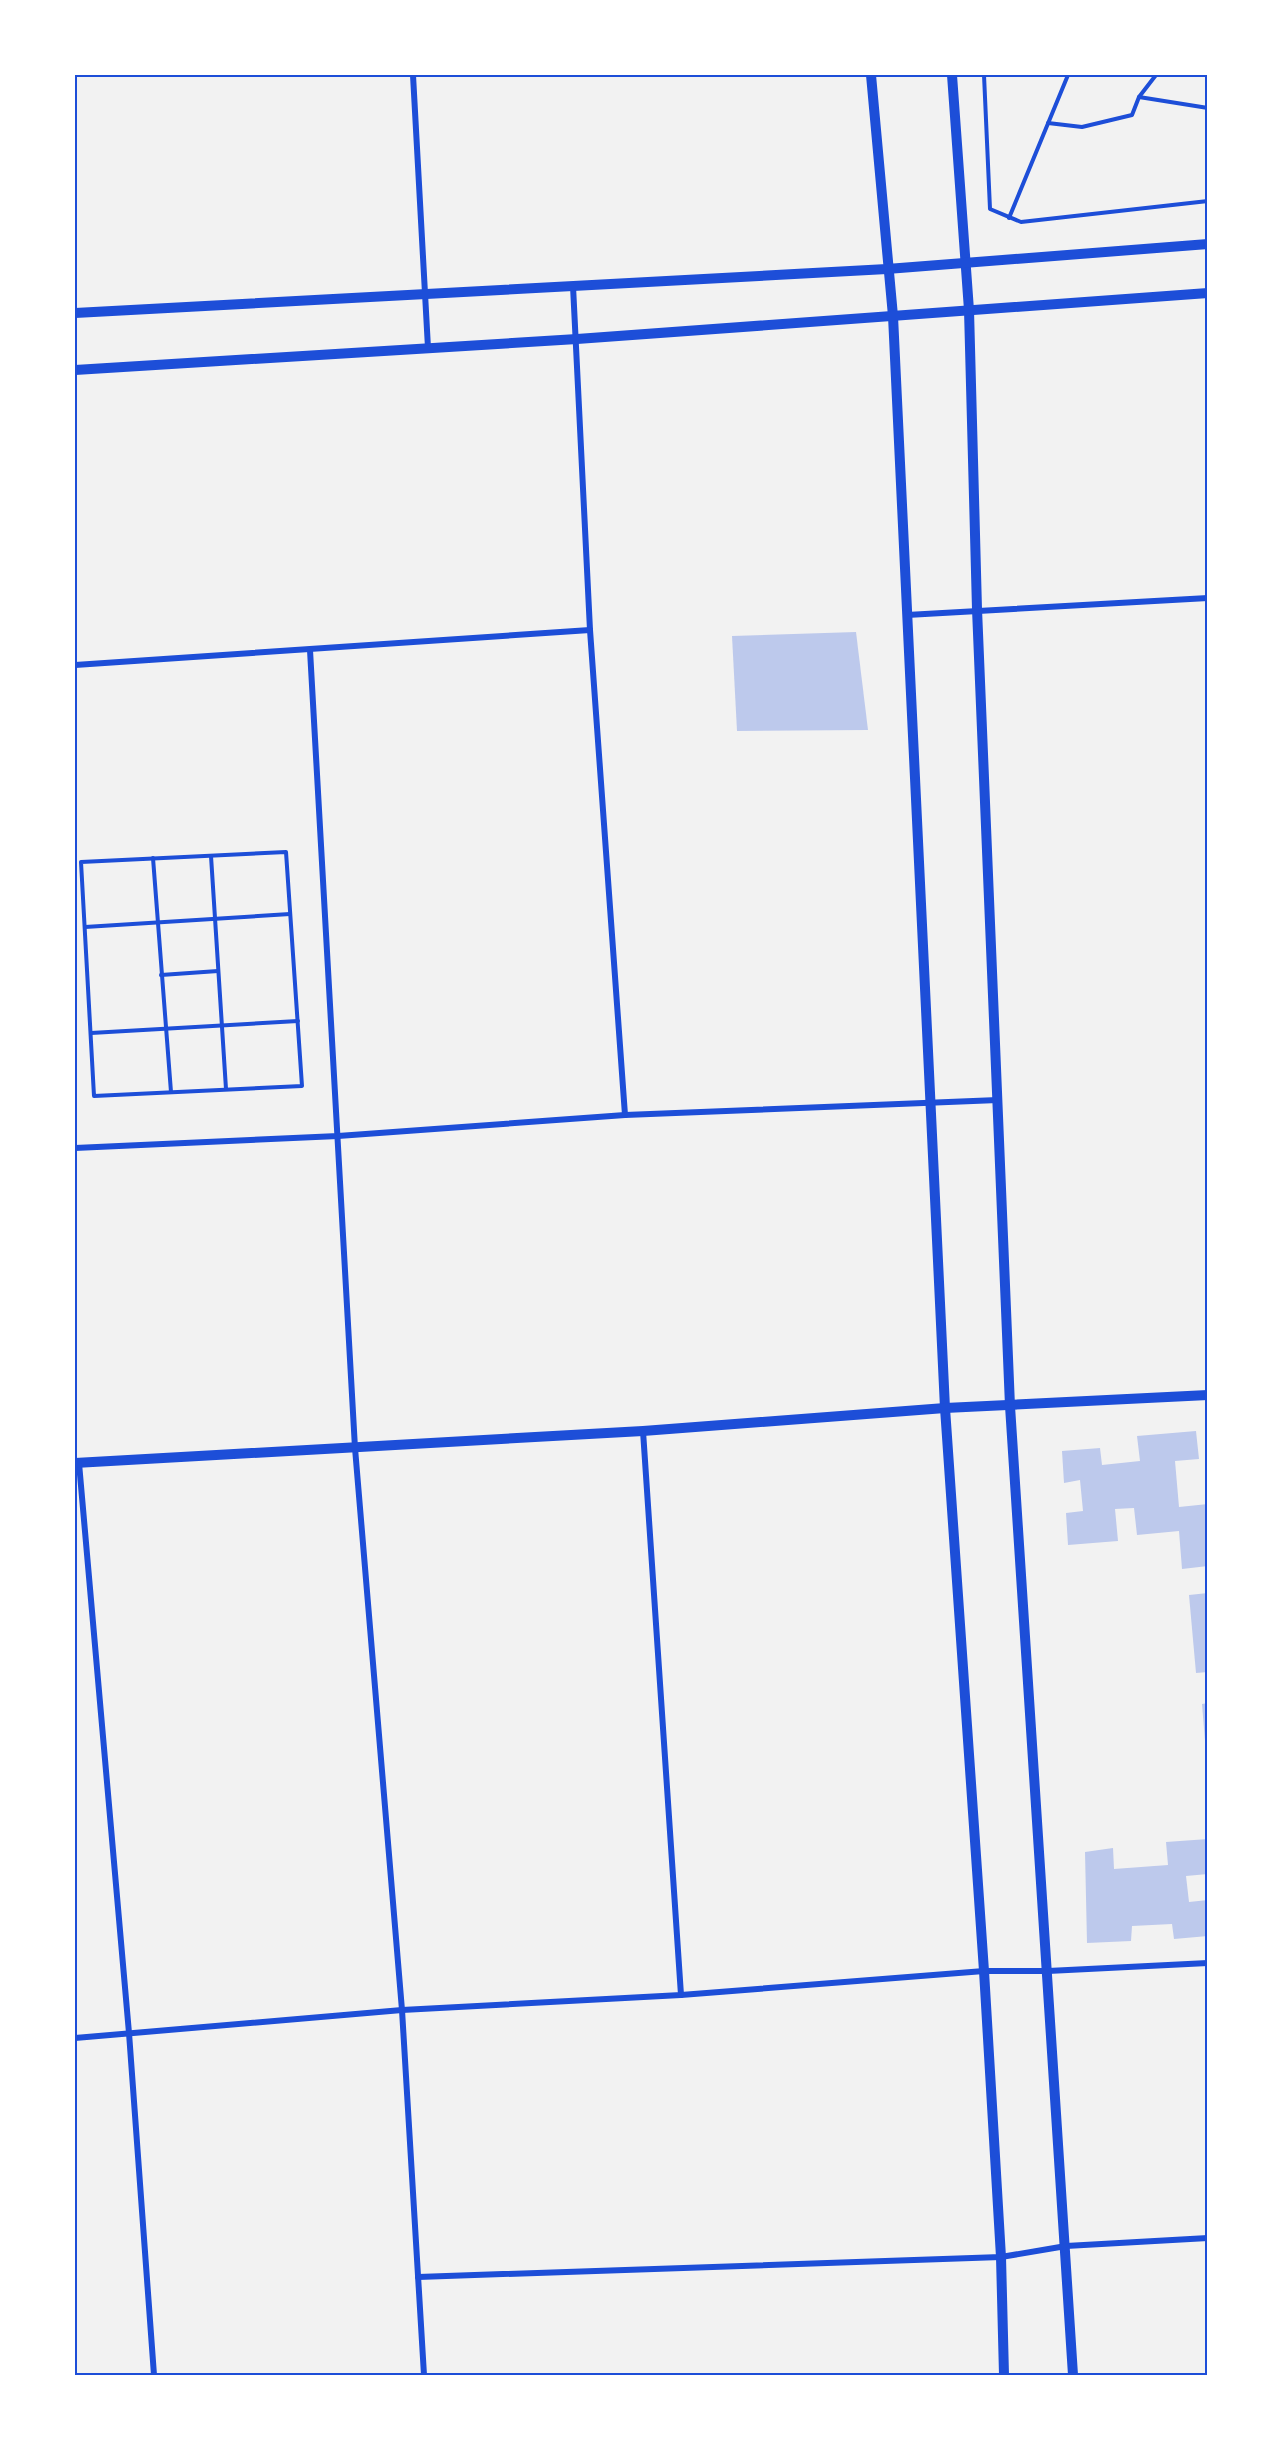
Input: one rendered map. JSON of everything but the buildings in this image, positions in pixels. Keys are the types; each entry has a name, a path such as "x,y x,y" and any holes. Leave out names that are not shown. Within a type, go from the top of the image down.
{"street":[{"path":"413,75 428,348"},
{"path":"871,75 893,316 945,1408 984,1971 1001,2257 1004,2375"},
{"path":"952,75 969,310 977,609 1010,1406 1074,2375"},
{"path":"75,313 887,269 1208,244"},
{"path":"573,286 590,630 625,1115"},
{"path":"75,370 577,339 1208,293"},
{"path":"906,615 977,609 1208,598"},
{"path":"75,665 590,630"},
{"path":"310,650 355,1448 402,2010 424,2375"},
{"path":"75,1148 338,1136 625,1115 998,1100"},
{"path":"154,2375 129,2033 77,1463 643,1431 945,1408 1208,1395"},
{"path":"643,1431 681,1995"},
{"path":"75,2038 402,2010 681,1995 984,1971 1048,1971 1208,1963"},
{"path":"418,2277 1001,2257 1066,2246 1208,2238"}],"path":[{"path":"984,75 990,209 1021,222 1208,201"},
{"path":"1009,218 1068,75"},
{"path":"1048,123 1082,128 1132,115 1139,97 1156,75"},
{"path":"1139,97 1208,108"},
{"path":"286,852 302,1086 94,1096 81,862 153,858 286,852"},
{"path":"211,856 226,1089"},
{"path":"153,858 171,1092"},
{"path":"85,927 290,914"},
{"path":"162,975 218,971"},
{"path":"91,1033 298,1021"}]}
